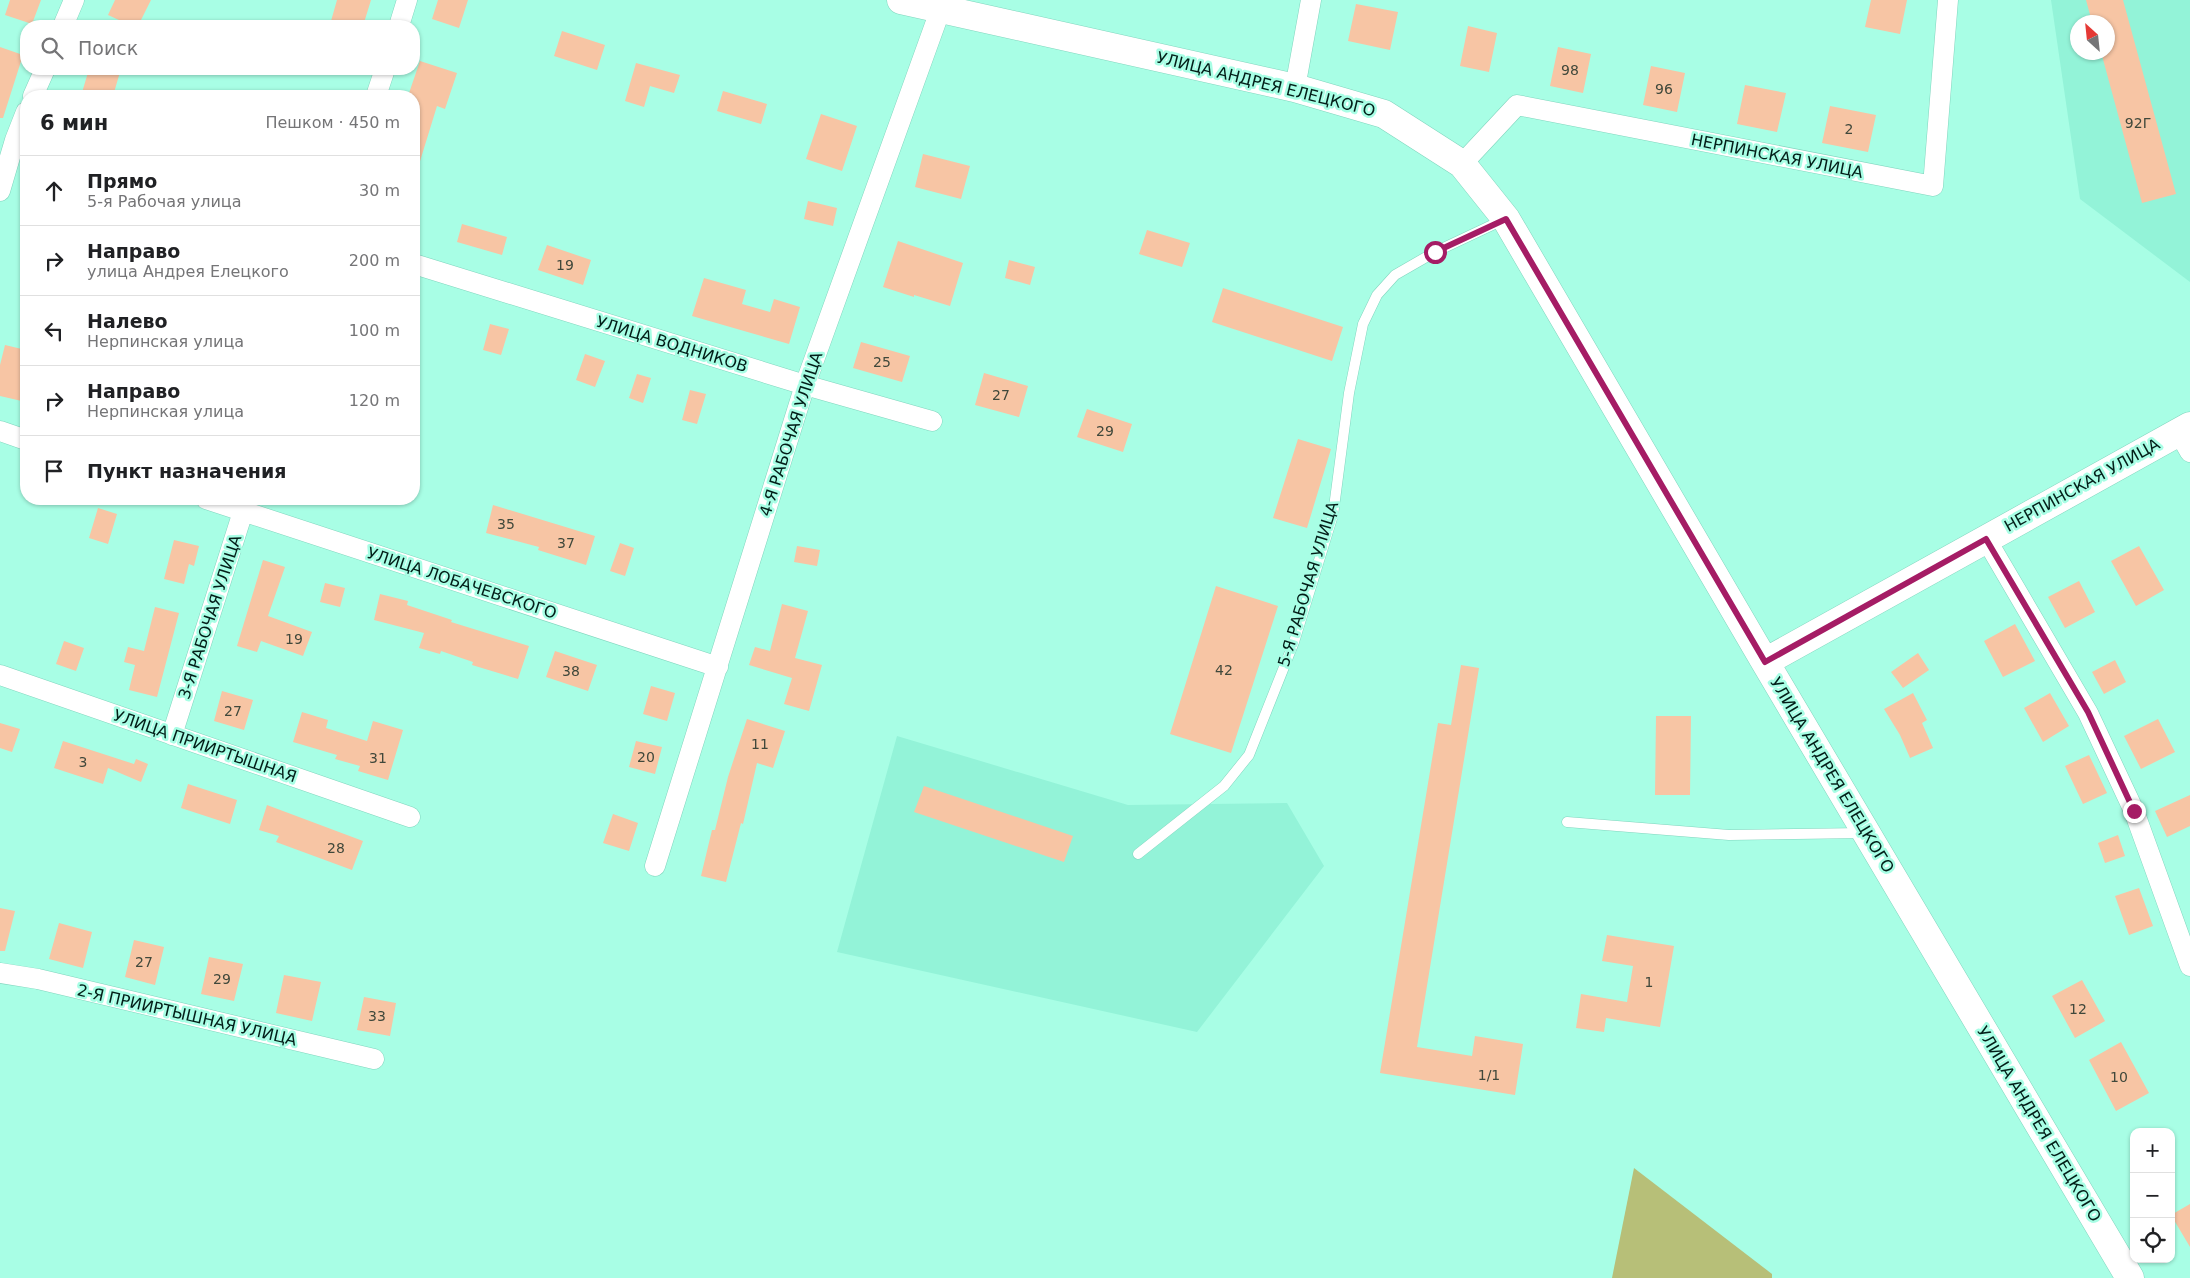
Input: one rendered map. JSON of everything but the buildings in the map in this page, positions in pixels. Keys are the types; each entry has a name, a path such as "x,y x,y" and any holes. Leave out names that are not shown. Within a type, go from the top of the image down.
{"main road":[{"name":"УЛИЦА АНДРЕЯ ЕЛЕЦКОГО","path":"901,0 1295,88 1384,114 1462,164 1506,219 1765,662 2130,1278"},
{"name":"НЕРПИНСКАЯ УЛИЦА","path":"1765,662 1986,539 2186,436"}],"street":[{"path":"66,20 74,0"},
{"path":"401,20 407,0"},
{"path":"1295,88 1311,0"},
{"name":"НЕРПИНСКАЯ УЛИЦА","path":"1462,164 1517,105 1933,186 1948,0"},
{"name":"4-Я РАБОЧАЯ УЛИЦА","path":"655,866 805,385 941,8"},
{"path":"36,90 42,75"},
{"path":"378,90 383,75"},
{"path":"0,192 14,139 20,126"},
{"name":"УЛИЦА ВОДНИКОВ","path":"420,266 805,385 932,421"},
{"path":"0,431 20,438"},
{"name":"УЛИЦА ЛОБАЧЕВСКОГО","path":"245,505 718,667"},
{"name":"3-Я РАБОЧАЯ УЛИЦА","path":"172,735 245,505"},
{"name":"НЕРПИНСКАЯ УЛИЦА","path":"1986,539 2088,712 2134,811 2190,966"},
{"name":"УЛИЦА ПРИИРТЫШНАЯ","path":"0,675 410,817"},
{"name":"2-Я ПРИИРТЫШНАЯ УЛИЦА","path":"0,972 38,979 374,1059"}],"lane":[{"name":"5-Я РАБОЧАЯ УЛИЦА","path":"1138,854 1224,786 1249,755 1294,642 1333,515 1349,393 1361,333 1363,324 1377,295 1395,275 1435,252 1506,219"},
{"path":"1566,822 1729,835 1866,833"}],"shaded area":[{"path":"2051,0 2190,0 2190,282 2080,199"},
{"path":"897,736 1128,805 1287,803 1324,866 1197,1032 837,952"},
{"path":"1634,1168 1772,1274 1772,1278 1612,1278"}],"route":[{"path":"1435,252 1506,219 1765,662 1986,539 2088,712 2134,811"}]}
